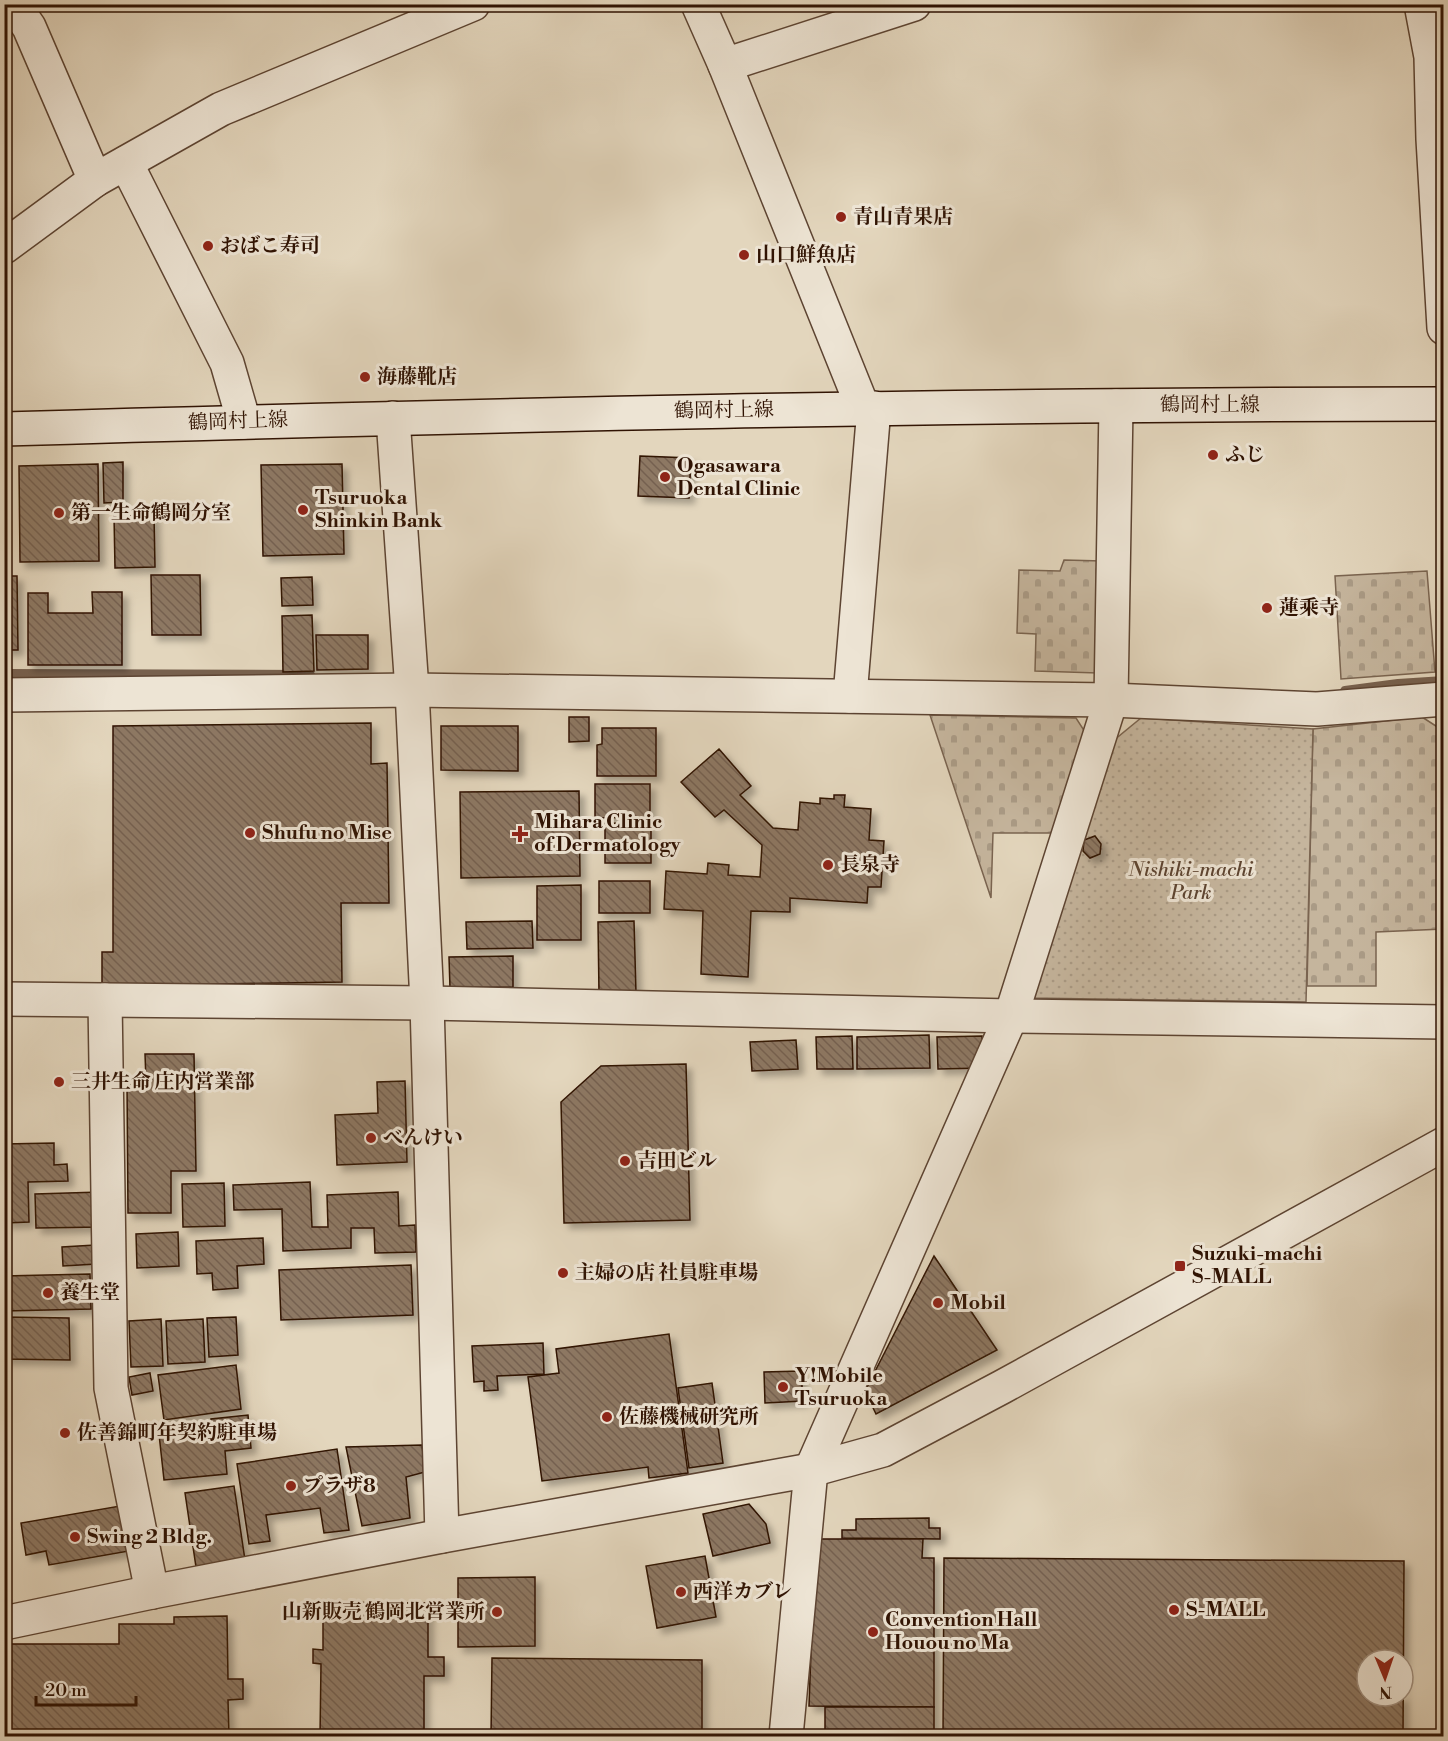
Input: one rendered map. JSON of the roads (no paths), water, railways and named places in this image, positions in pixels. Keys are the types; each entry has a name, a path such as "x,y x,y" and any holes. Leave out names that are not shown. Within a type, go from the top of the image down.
{"street":[{"path":"13,4 29,27 95,180"},
{"path":"4,247 95,180 221,109 473,4"},
{"path":"698,4 869,408 850,696"},
{"path":"725,65 914,4"},
{"path":"1421,4 1431,57 1438,139 1443,328"},
{"path":"126,163 227,363 244,422"},
{"name":"鶴岡村上線","path":"4,429 869,408 1443,404"},
{"path":"786,1737 811,1470 1011,1016 1112,700 1116,406"},
{"path":"393,418 412,690 427,1003 442,1536"},
{"path":"4,695 412,690 1112,700 1317,709 1443,699"},
{"path":"4,999 427,1003 1011,1016 1443,1022"},
{"path":"105,1000 111,1388 152,1592"},
{"path":"4,1623 442,1536 811,1470 883,1450 1012,1382 1443,1144"}],"waterway":[{"path":"4,674 310,675"},
{"path":"1345,691 1444,681"}],"place":[{"name":"青山青果店","path":"841,217"},
{"name":"おばこ寿司","path":"208,246"},
{"name":"山口鮮魚店","path":"744,255"},
{"name":"海藤靴店","path":"365,377"},
{"name":"ふじ","path":"1213,455"},
{"name":"Ogasawara Dental Clinic","path":"665,477"},
{"name":"Tsuruoka Shinkin Bank","path":"303,510"},
{"name":"第一生命鶴岡分室","path":"59,513"},
{"name":"蓮乘寺","path":"1267,608"},
{"name":"Shufu no Mise","path":"250,833"},
{"name":"Mihara Clinic of Dermatology","path":"520,834"},
{"name":"長泉寺","path":"828,865"},
{"name":"三井生命 庄内営業部","path":"59,1082"},
{"name":"べんけい","path":"371,1138"},
{"name":"吉田ビル","path":"625,1161"},
{"name":"Suzuki-machi S-MALL","path":"1180,1266"},
{"name":"主婦の店 社員駐車場","path":"563,1273"},
{"name":"養生堂","path":"48,1293"},
{"name":"Mobil","path":"938,1303"},
{"name":"Y!Mobile Tsuruoka","path":"783,1387"},
{"name":"佐藤機械研究所","path":"607,1417"},
{"name":"佐善錦町年契約駐車場","path":"65,1433"},
{"name":"プラザ8","path":"291,1486"},
{"name":"Swing 2 Bldg.","path":"75,1537"},
{"name":"西洋カブレ","path":"681,1592"},
{"name":"S-MALL","path":"1174,1610"},
{"name":"山新販売 鶴岡北営業所","path":"497,1612"},
{"name":"Convention Hall Houou no Ma","path":"873,1632"}],"park label":[{"name":"Nishiki-machi Park","path":"1191,882"}]}
